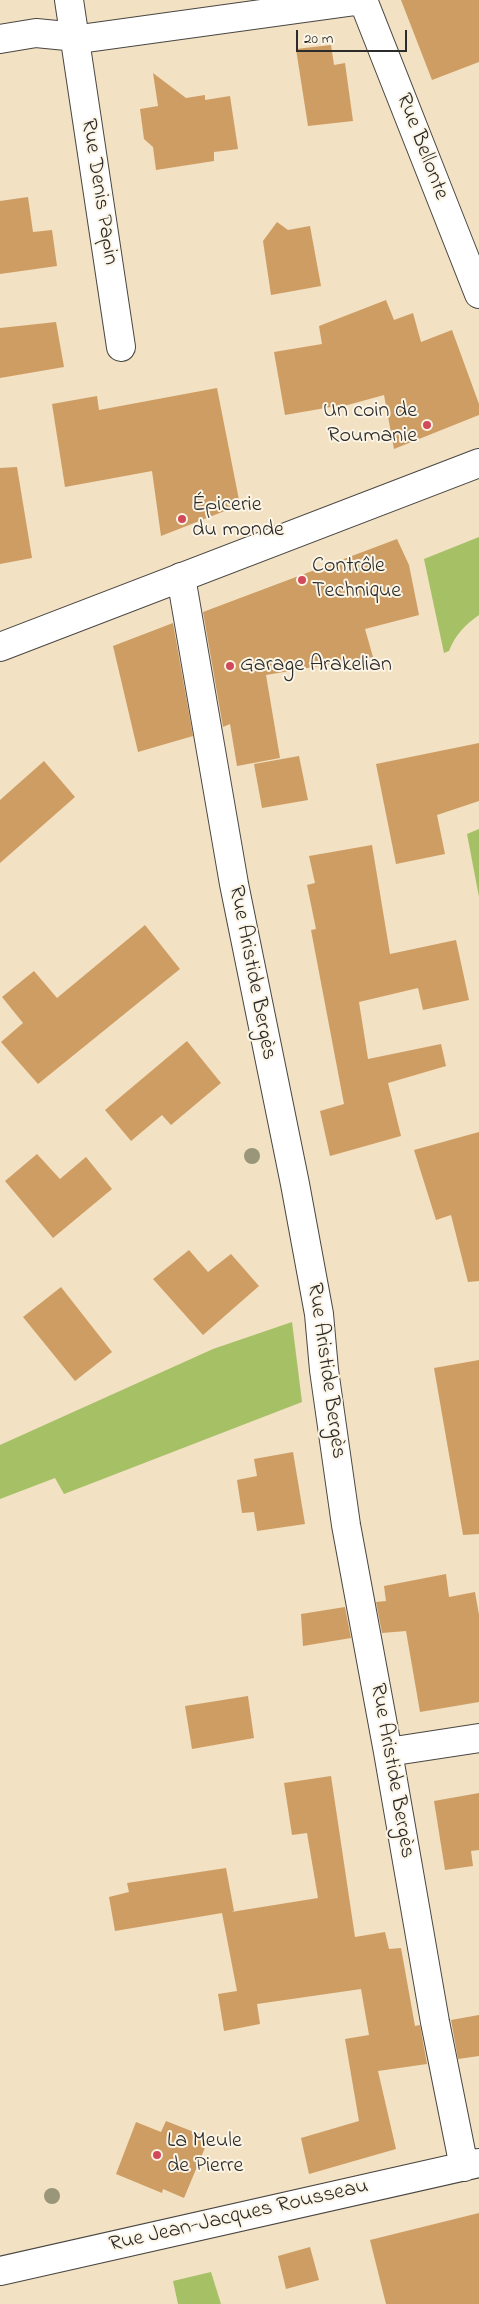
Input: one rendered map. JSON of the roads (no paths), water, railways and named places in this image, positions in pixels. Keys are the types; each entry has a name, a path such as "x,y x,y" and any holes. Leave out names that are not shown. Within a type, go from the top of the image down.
{"street":[{"name":"Rue Denis Papin","path":"68,0 121,346"},
{"path":"0,39 36,33 86,38 363,0"},
{"name":"Rue Bellonte","path":"363,0 479,294"},
{"path":"0,647 479,463"},
{"name":"Rue Aristide Bergès","path":"181,577 235,894 295,1184 319,1314 324,1370 346,1525 388,1752 434,2022 472,2165"},
{"path":"388,1752 479,1738"},
{"name":"Rue Jean-Jacques Rousseau","path":"0,2271 472,2165"}],"place":[{"name":"Un coin de Roumanie","path":"427,425"},
{"name":"Épicerie du monde","path":"182,519"},
{"name":"Contrôle Technique","path":"302,580"},
{"name":"Garage Arakelian","path":"230,666"},
{"name":"La Meule de Pierre","path":"157,2155"}]}
